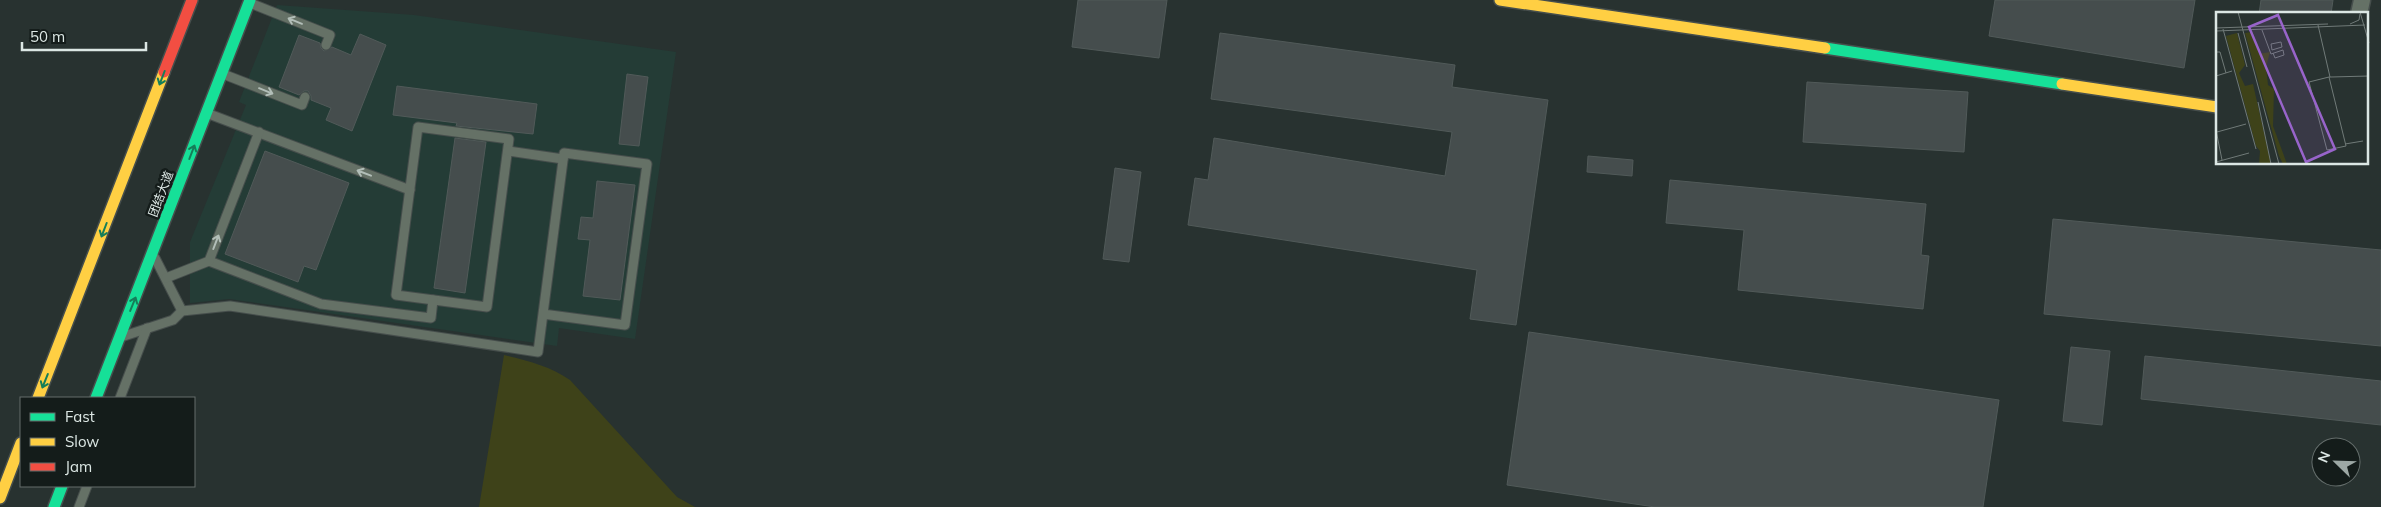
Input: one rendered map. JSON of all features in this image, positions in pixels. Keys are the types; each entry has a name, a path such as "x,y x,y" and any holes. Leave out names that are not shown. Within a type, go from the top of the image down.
{"main road":[{"path":"38,397 192,0"},
{"path":"1500,0 2216,106"},
{"name":"团结大道","path":"96,397 250,1"},
{"path":"0,498 20,445"},
{"path":"54,507 62,487"}],"lane":[{"path":"250,1 330,35 326,45"},
{"path":"223,74 302,105 305,97"},
{"path":"207,113 410,190"},
{"path":"418,128 509,139 508,151 487,307 396,295 418,128"},
{"path":"209,261 259,132"},
{"path":"508,151 563,159"},
{"path":"120,337 173,320 182,311 230,306 538,352 564,154 647,164 625,325 543,314"},
{"path":"153,254 182,311"},
{"path":"166,278 209,261 321,304 431,318 433,300"},
{"path":"120,397 147,328"},
{"path":"79,507 87,487"}],"shaded area":[{"path":"277,5 414,15 676,52 635,339 559,328 557,346 229,299 190,303 190,242 246,105 239,102"}],"green space":[{"path":"504,355 547,368 570,380 677,497 695,507 479,507"}],"building":[{"path":"1078,0 1167,0 1159,58 1072,47"},
{"path":"1995,0 2195,0 2184,68 1989,36"},
{"path":"2261,0 2333,0 2331,12 2259,12"},
{"path":"1220,33 1455,65 1452,87 1548,100 1516,325 1470,319 1477,270 1188,225 1195,178 1208,180 1214,138 1445,176 1452,132 1211,99"},
{"path":"360,34 386,45 352,131 326,120 331,108 311,100 308,91 304,91 299,95 279,87 299,35 320,43 324,51 332,47 351,55"},
{"path":"627,74 648,77 639,146 619,144"},
{"path":"1807,82 1968,92 1964,152 1803,142"},
{"path":"397,86 537,104 533,134 456,126 457,123 393,115"},
{"path":"455,138 486,142 465,293 434,288"},
{"path":"265,151 349,183 316,270 304,266 298,282 225,254"},
{"path":"1588,156 1633,160 1632,176 1587,172"},
{"path":"1115,168 1141,172 1129,262 1103,259"},
{"path":"1670,180 1926,204 1921,255 1929,256 1923,309 1738,290 1744,230 1666,223"},
{"path":"597,181 635,185 620,300 583,296 590,240 578,239 581,217 593,218"},
{"path":"2053,219 2381,250 2381,346 2044,314"},
{"path":"1529,332 1999,400 1983,507 1655,507 1507,485"},
{"path":"2071,347 2110,351 2102,425 2063,421"},
{"path":"2145,356 2381,381 2381,425 2141,399"}],"traffic: fast":[{"path":"96,397 250,0"},
{"path":"1825,48 2062,84"},
{"path":"54,507 62,487"}],"traffic: slow":[{"path":"1500,0 1825,48"},
{"path":"38,397 164,72"},
{"path":"2062,84 2216,107"},
{"path":"0,498 20,446"}],"traffic: jam":[{"path":"164,72 192,0"}]}
